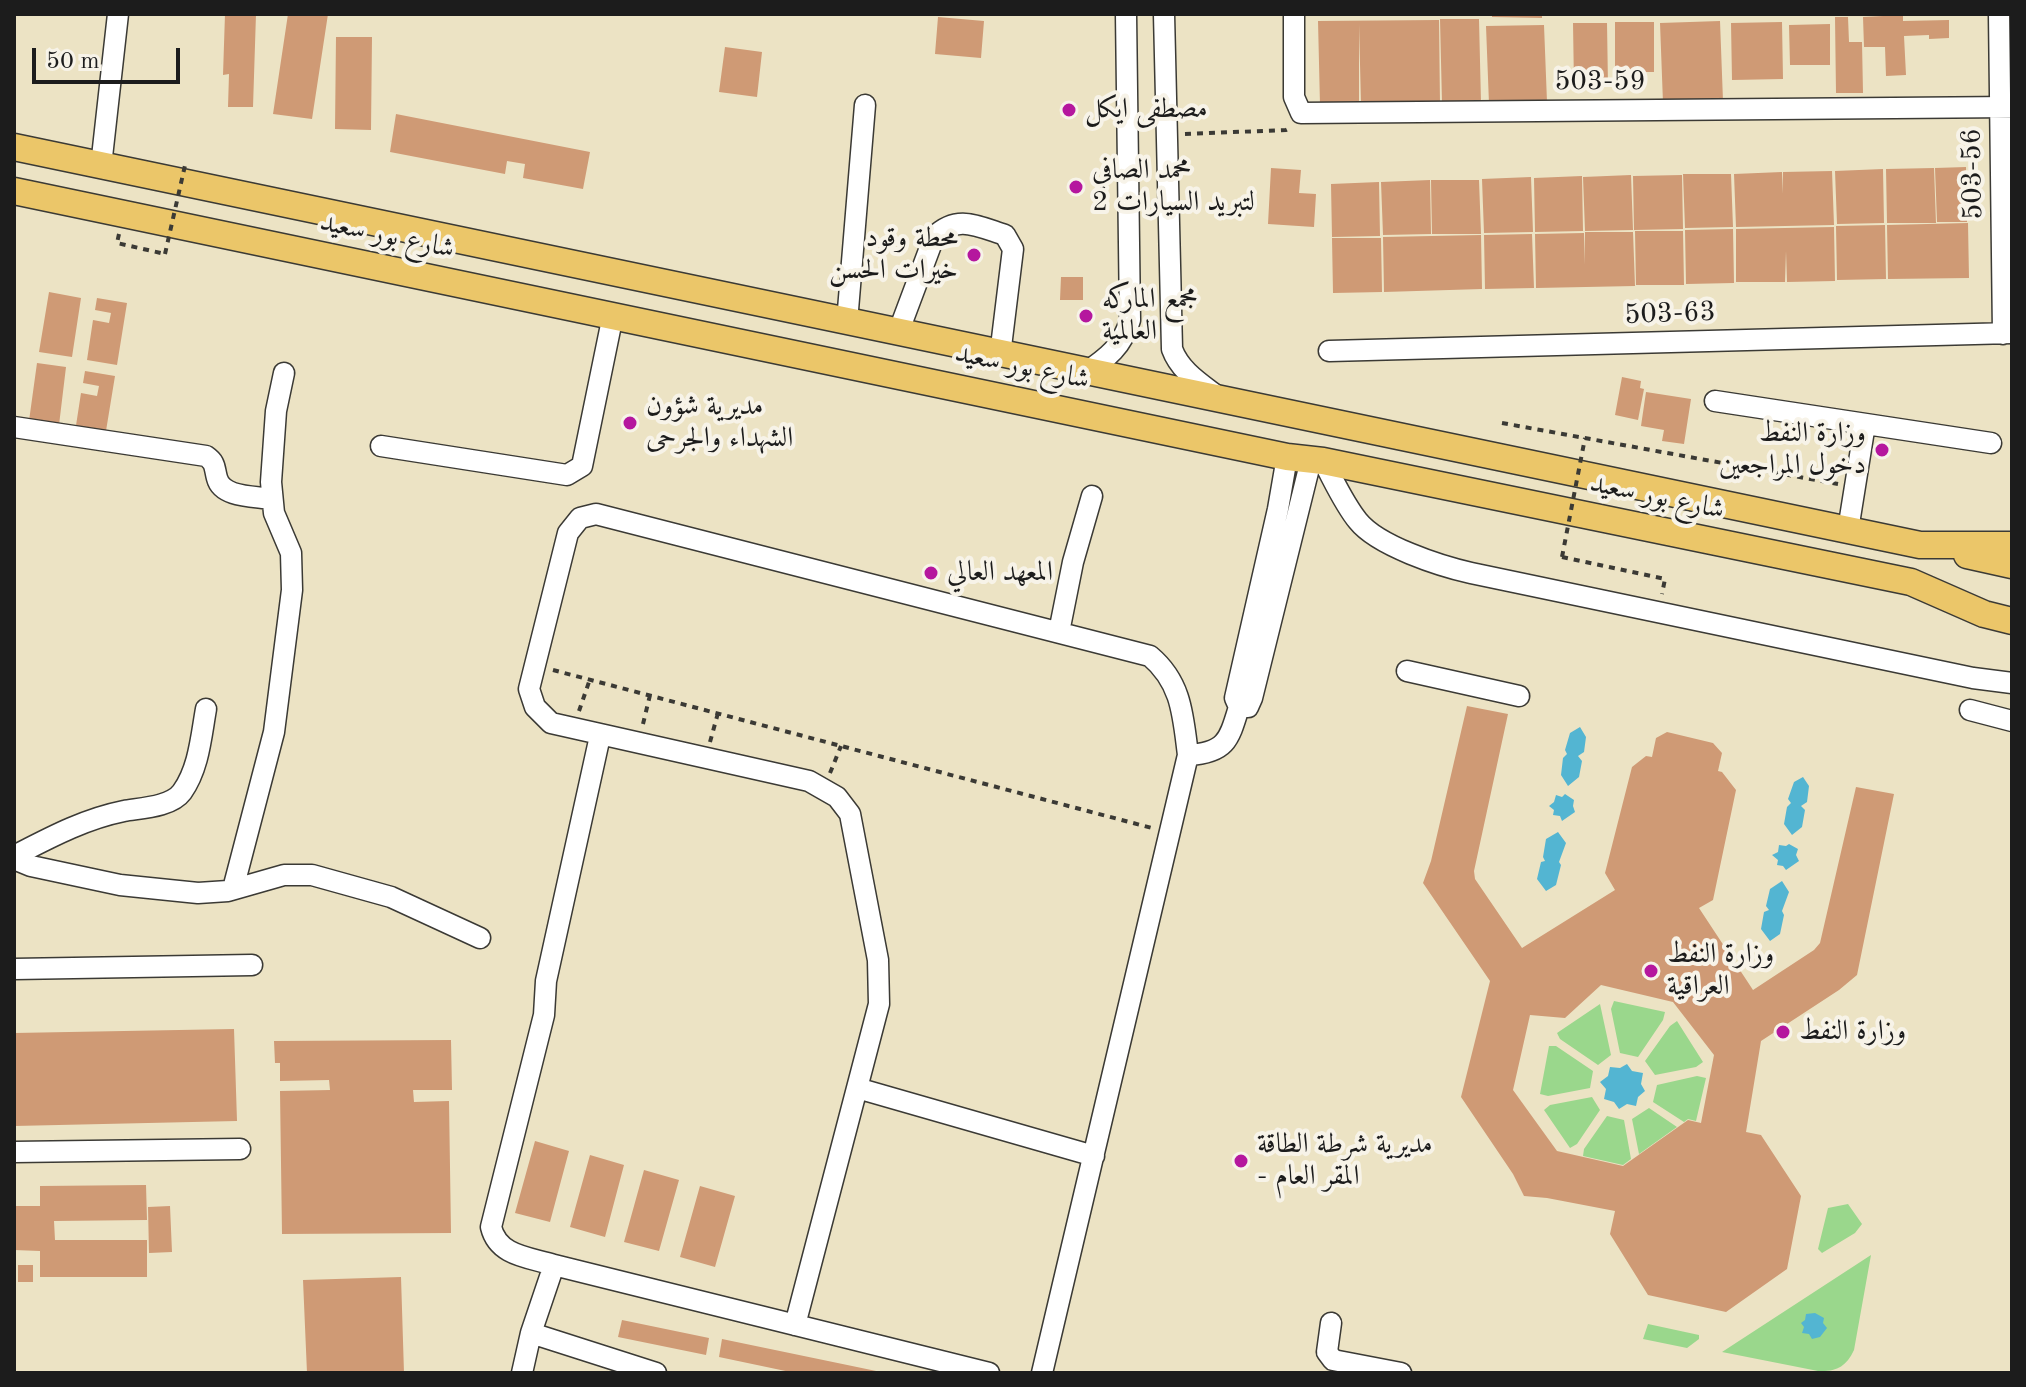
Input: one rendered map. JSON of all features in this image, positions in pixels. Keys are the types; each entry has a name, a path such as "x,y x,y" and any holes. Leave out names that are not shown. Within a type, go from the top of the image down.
{"main road":[{"name":"شارع بور سعيد","path":"14,147 1920,545 2012,545"},
{"name":"شارع بور سعيد","path":"14,191 1911,582 1984,614 2012,621"},
{"path":"1920,545 2012,565"},
{"path":"1911,582 2012,602"}],"street":[{"path":"101,166 118,14"},
{"path":"1085,373 1107,359 1117,348 1126,336 1130,320 1126,14"},
{"path":"1164,14 1172,349 1184,370 1221,400"},
{"path":"1294,14 1294,97 1301,113"},
{"name":"503-56","path":"1999,14 2006,107 2007,333"},
{"path":"847,322 865,105"},
{"name":"503-59","path":"1301,113 2006,107"},
{"path":"898,333 934,237 945,226 965,223 1005,235 1013,249 1000,355"},
{"path":"381,446 567,475 582,466 613,315"},
{"name":"503-63","path":"1329,351 2007,333"},
{"path":"233,889 274,732 292,590 291,553 271,499 276,411 284,373"},
{"path":"1715,401 1991,443"},
{"path":"1848,530 1865,424"},
{"path":"14,427 206,456 215,464 218,481 226,490 271,499"},
{"path":"1188,755 1209,754 1224,744 1233,729 1239,707 1235,698 1278,509 1307,459"},
{"path":"1239,707 1248,707 1252,698 1298,514 1307,459"},
{"path":"1307,459 1371,533 1440,565 1973,678 2012,683"},
{"path":"1059,632 1073,562 1092,496"},
{"path":"1278,509 1298,514"},
{"path":"795,1325 879,1004 878,960 850,814 837,797 809,781 573,729 551,723 535,707 529,689 568,533 580,518 596,514 1059,632 1150,656 1167,670 1181,705 1188,755 1042,1373"},
{"path":"1407,671 1519,696"},
{"path":"14,857 70,827 119,812 154,806 180,796 194,769 206,709"},
{"path":"1970,710 2012,721"},
{"path":"600,736 546,981 544,1015 491,1227 494,1238 504,1249 554,1265 989,1373"},
{"path":"14,857 31,866 120,885 198,893 233,889 284,875 312,875 391,897 480,938"},
{"path":"14,969 252,965"},
{"path":"857,1088 1094,1156"},
{"path":"14,1152 240,1149"},
{"path":"522,1373 531,1333 554,1265"},
{"path":"1331,1323 1327,1352 1333,1360 1401,1373"},
{"path":"531,1333 656,1373"}],"path":[{"path":"1167,134 1286,130 1295,125 1301,113"},
{"path":"117,243 165,254 186,161"},
{"path":"1502,423 1855,487"},
{"path":"1585,438 1562,557 1665,579"},
{"path":"535,665 1171,833"},
{"path":"573,729 590,679"},
{"path":"639,744 650,695"},
{"path":"706,759 718,713"},
{"path":"824,790 841,746"}],"green space":[{"path":"1614,1001 1665,1012 1663,1020 1638,1057 1620,1053 1611,1009"},
{"path":"1600,1004 1611,1055 1598,1065 1560,1039 1557,1033"},
{"path":"1677,1021 1703,1062 1696,1067 1655,1075 1645,1061"},
{"path":"1549,1046 1556,1046 1593,1071 1590,1088 1548,1096 1540,1094"},
{"path":"1697,1076 1706,1078 1696,1121 1688,1119 1684,1122 1653,1102 1657,1085"},
{"path":"1592,1097 1600,1110 1577,1144 1570,1148 1544,1110 1550,1105"},
{"path":"1649,1108 1677,1127 1639,1154 1632,1119"},
{"path":"1607,1116 1624,1120 1631,1159 1623,1165 1583,1156 1584,1149"},
{"path":"1848,1204 1862,1224 1855,1233 1822,1253 1818,1249 1828,1208"},
{"path":"1871,1255 1854,1350 1840,1367 1818,1371 1722,1352"},
{"path":"1648,1324 1699,1335 1699,1339 1687,1348 1643,1339"}],"water":[{"path":"1580,727 1586,737 1584,752 1578,756 1582,761 1579,777 1568,786 1561,775 1563,758 1567,754 1565,750 1570,733"},
{"path":"1803,777 1809,786 1807,802 1801,806 1805,810 1802,827 1792,835 1784,824 1787,807 1791,803 1788,799 1794,782"},
{"path":"1565,794 1574,800 1575,812 1562,821 1560,816 1553,815 1554,810 1549,806 1556,795 1562,797"},
{"path":"1558,832 1566,843 1559,862 1556,885 1546,891 1537,879 1541,862 1545,861 1546,839"},
{"path":"1789,844 1798,849 1796,855 1799,861 1786,870 1777,865 1778,860 1772,855 1778,852 1779,845"},
{"path":"1782,881 1789,892 1782,911 1780,934 1770,941 1761,929 1764,912 1769,910 1766,906 1770,889"},
{"path":"1627,1064 1632,1071 1643,1073 1641,1084 1645,1091 1638,1097 1636,1106 1627,1104 1619,1109 1614,1102 1604,1099 1606,1089 1600,1082 1608,1076 1610,1067 1620,1068"},
{"path":"1815,1313 1824,1318 1827,1328 1820,1337 1812,1339 1809,1334 1802,1333 1804,1327 1801,1323 1806,1314"}],"building":[{"path":"225,14 256,14 253,107 228,107 229,74 223,75"},
{"path":"288,14 328,14 312,119 273,114"},
{"path":"1492,14 1542,14 1542,18 1492,17"},
{"path":"1903,15 1903,21 1949,20 1949,38 1904,36 1906,75 1886,76 1885,47 1864,47 1863,17"},
{"path":"938,17 984,21 981,58 935,54"},
{"path":"1835,17 1848,17 1849,42 1862,42 1863,93 1836,93"},
{"path":"1440,19 1479,19 1481,103 1442,103"},
{"path":"1439,20 1440,104 1361,104 1359,24 1359,104 1320,105 1318,21"},
{"path":"1720,21 1723,101 1663,103 1660,23"},
{"path":"1615,22 1654,22 1654,72 1615,72"},
{"path":"1782,22 1783,79 1732,80 1731,23"},
{"path":"1573,23 1607,23 1608,86 1574,86"},
{"path":"1830,24 1830,65 1790,65 1789,25"},
{"path":"1544,25 1547,102 1489,104 1486,26"},
{"path":"336,37 372,37 371,130 335,129"},
{"path":"725,47 762,52 757,97 719,92"},
{"path":"396,114 590,152 583,189 523,178 525,164 507,161 505,174 390,152"},
{"path":"1966,167 1967,222 1937,222 1935,168"},
{"path":"1271,168 1301,170 1299,193 1316,194 1314,227 1268,224"},
{"path":"1934,168 1936,223 1887,223 1886,169"},
{"path":"1883,169 1884,223 1837,224 1835,171"},
{"path":"1832,171 1834,225 1736,227 1734,174 1782,172 1783,194 1783,172"},
{"path":"1683,174 1731,174 1733,227 1685,228"},
{"path":"1631,175 1633,230 1585,231 1583,177"},
{"path":"1682,175 1683,229 1634,230 1633,176"},
{"path":"1582,176 1583,231 1535,232 1534,178"},
{"path":"1531,177 1533,232 1484,233 1482,179"},
{"path":"1430,180 1431,234 1383,235 1381,182"},
{"path":"1431,180 1479,180 1481,234 1432,234"},
{"path":"1379,182 1380,236 1332,237 1331,184"},
{"path":"1968,223 1969,278 1888,279 1887,225"},
{"path":"1885,225 1886,279 1837,280 1836,226"},
{"path":"1834,227 1835,281 1787,282 1786,251 1785,282 1736,282 1736,229"},
{"path":"1733,229 1734,283 1686,284 1685,230"},
{"path":"1635,231 1683,231 1684,285 1636,285"},
{"path":"1585,232 1633,232 1635,286 1536,288 1535,234 1584,233 1585,265"},
{"path":"1532,234 1534,288 1485,289 1484,235"},
{"path":"1481,235 1482,289 1384,292 1383,237"},
{"path":"1332,238 1381,238 1382,292 1333,293"},
{"path":"1061,277 1083,277 1083,300 1060,300"},
{"path":"49,292 81,298 72,357 39,352"},
{"path":"97,298 127,303 117,365 87,360 93,320 109,323 111,313 95,310"},
{"path":"37,363 66,367 59,425 29,421"},
{"path":"85,371 115,376 105,437 75,432 81,393 97,396 99,386 83,383"},
{"path":"1622,377 1641,381 1640,388 1644,389 1638,420 1615,415"},
{"path":"1646,392 1691,399 1684,444 1662,441 1664,430 1641,426"},
{"path":"1467,706 1508,714 1474,871 1475,879 1522,948 1615,890 1605,873 1632,767 1646,756 1652,757 1656,738 1667,732 1713,743 1722,753 1718,771 1736,790 1713,900 1699,908 1753,990 1820,943 1856,787 1894,794 1857,975 1761,1041 1746,1132 1761,1135 1801,1196 1787,1269 1726,1312 1648,1295 1610,1234 1615,1211 1524,1196 1513,1174 1461,1097 1490,981 1423,883 1431,861","holes":["1601,985 1673,1002 1714,1055 1701,1123 1688,1120 1623,1166 1557,1151 1513,1090 1530,1015 1565,1018"]},
{"path":"234,1029 237,1121 14,1126 14,1033"},
{"path":"451,1040 452,1090 413,1090 414,1102 449,1101 451,1233 282,1234 280,1091 330,1090 329,1080 280,1081 280,1063 275,1063 274,1041"},
{"path":"535,1141 569,1151 550,1222 515,1213"},
{"path":"590,1155 624,1165 605,1237 570,1227"},
{"path":"644,1170 679,1180 659,1251 624,1242"},
{"path":"146,1185 147,1220 54,1221 55,1240 147,1240 147,1277 40,1277 40,1251 14,1250 14,1206 40,1206 40,1186"},
{"path":"700,1186 735,1196 715,1267 680,1257"},
{"path":"170,1206 172,1252 149,1253 148,1207"},
{"path":"18,1265 33,1265 33,1282 18,1282"},
{"path":"401,1277 404,1373 307,1373 303,1280"},
{"path":"622,1320 709,1338 706,1355 618,1337"},
{"path":"722,1339 881,1372 795,1373 719,1357"}],"place":[{"name":"مصطفى ايكل","path":"1069,110"},
{"name":"محمد الصافي لتبريد السيارات 2","path":"1076,187"},
{"name":"محطة وقود خيرات الحسن","path":"974,255"},
{"name":"مجمع الماركه العالمية","path":"1086,316"},
{"name":"مديرية شؤون الشهداء والجرحى","path":"630,423"},
{"name":"وزارة النفط دخول المراجعين","path":"1882,450"},
{"name":"المعهد العالي","path":"931,573"},
{"name":"وزارة النفط العراقية","path":"1651,971"},
{"name":"وزارة النفط","path":"1783,1032"},
{"name":"مديرية شرطة الطاقة - المقر العام","path":"1241,1161"}]}
